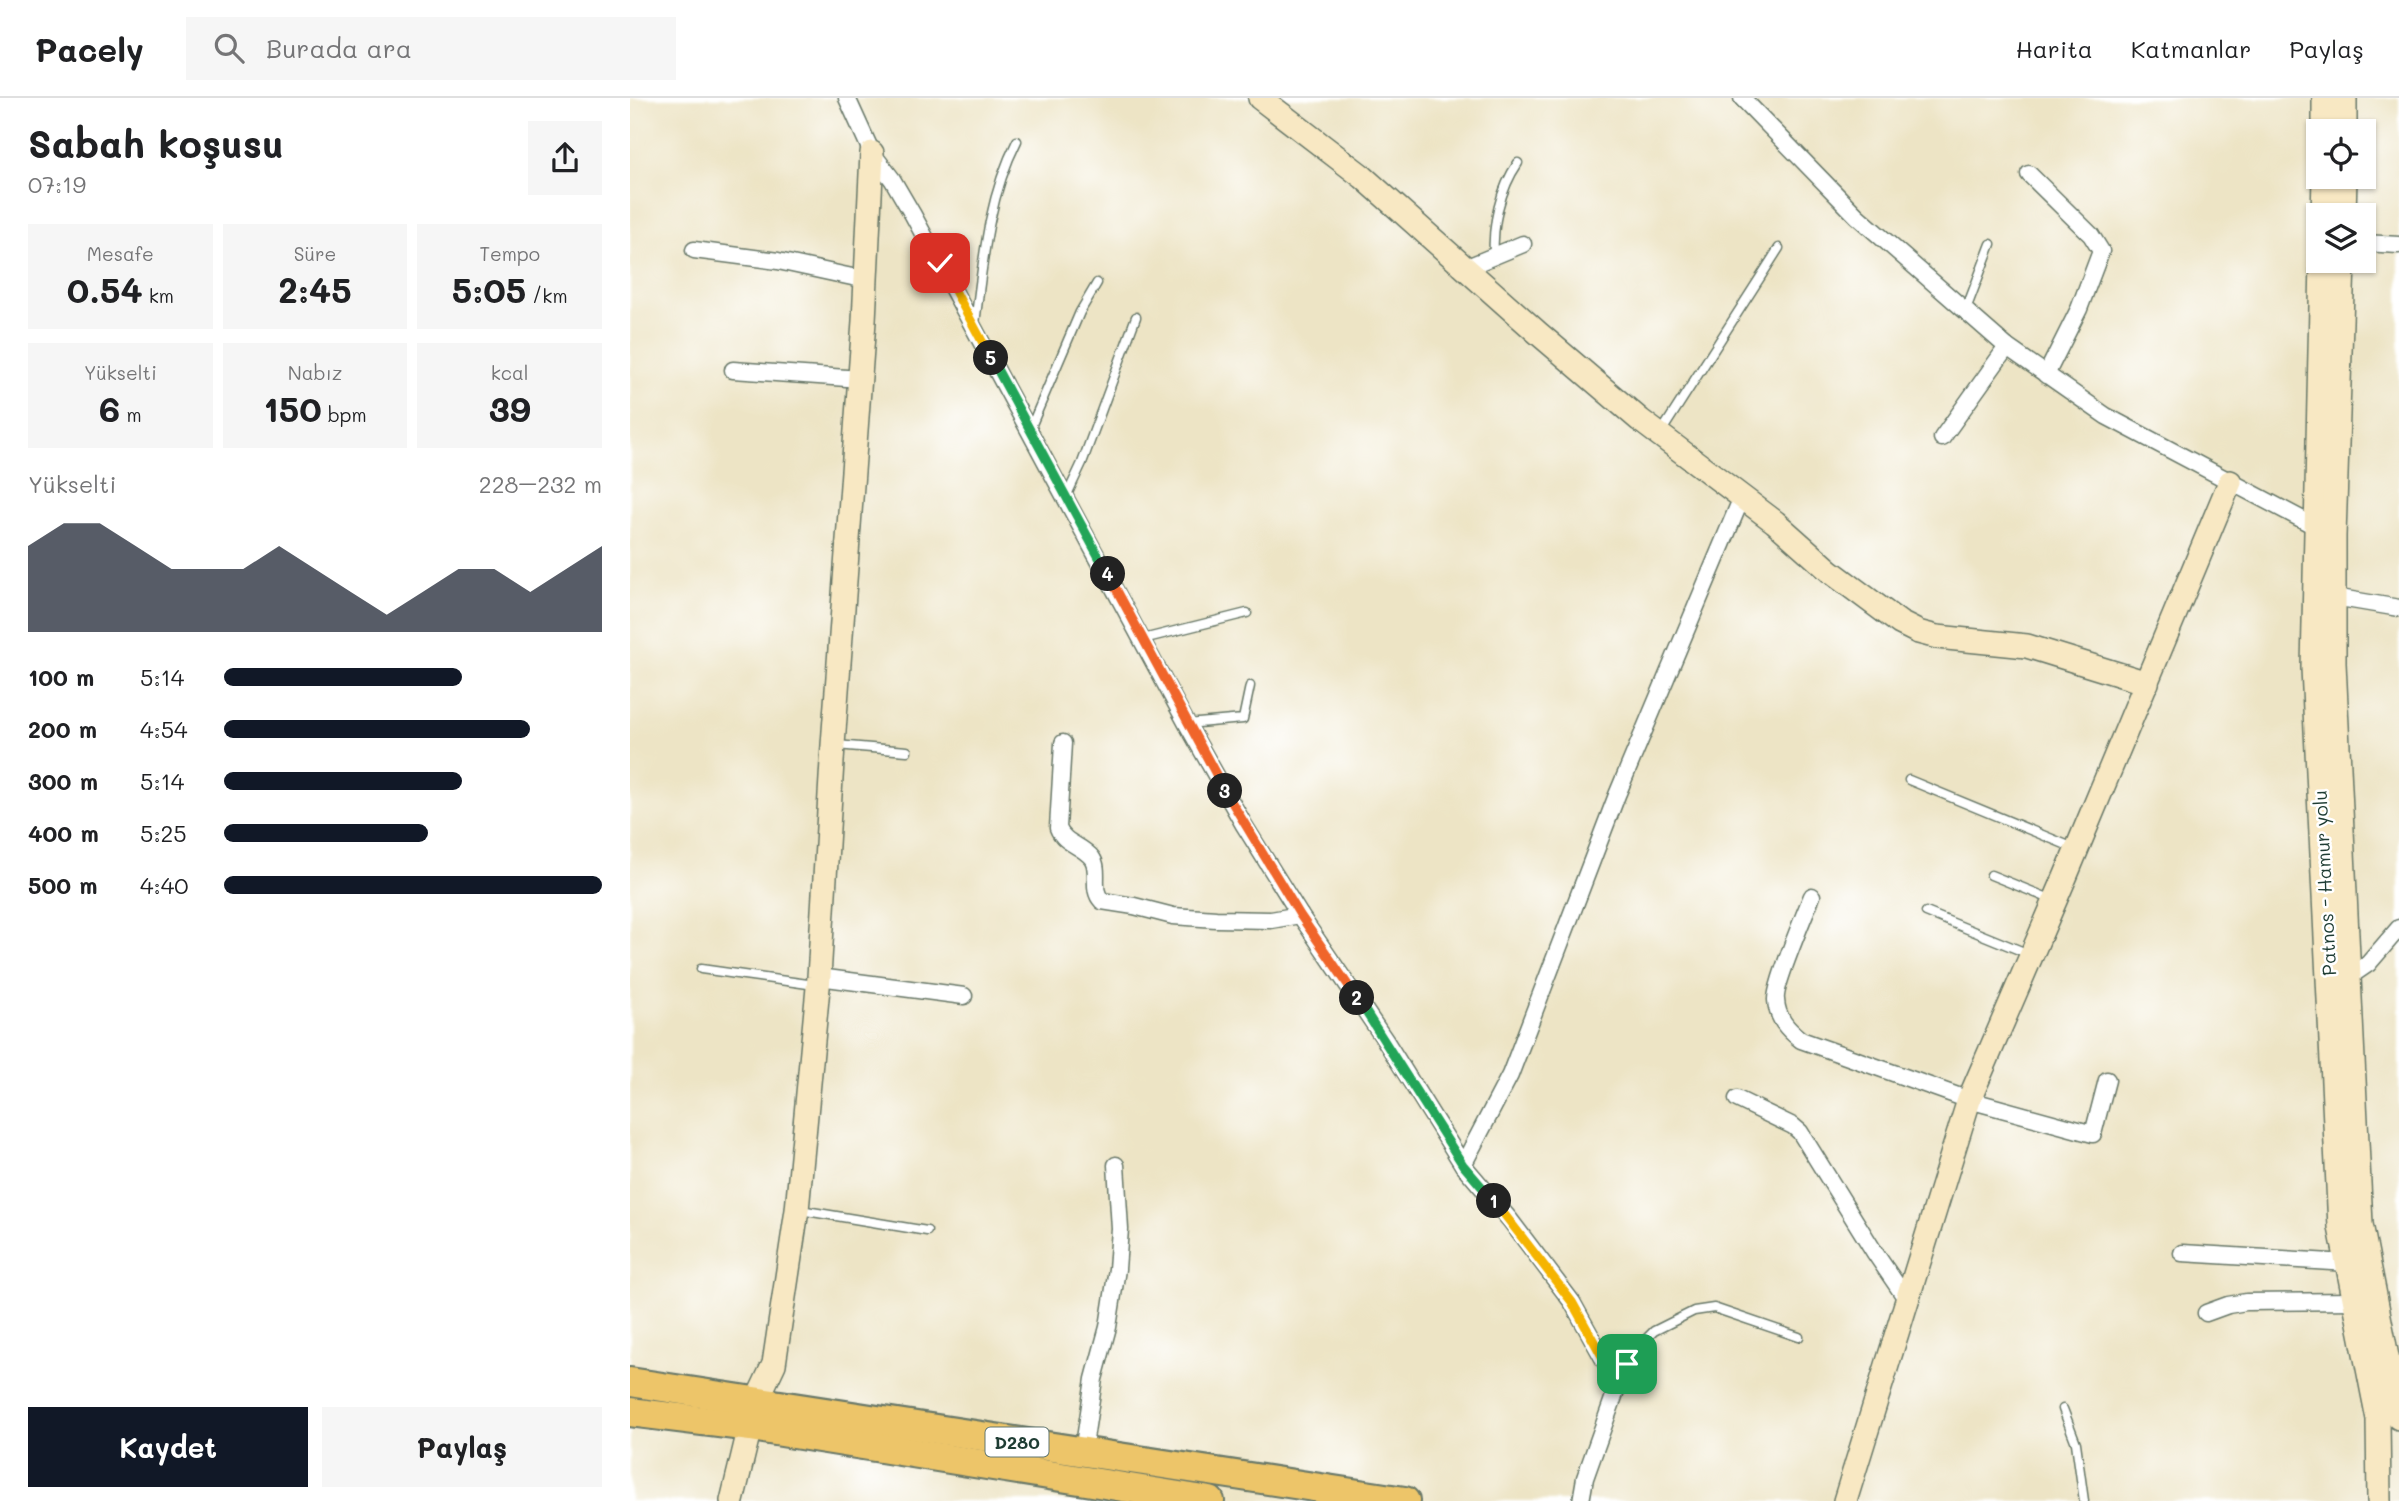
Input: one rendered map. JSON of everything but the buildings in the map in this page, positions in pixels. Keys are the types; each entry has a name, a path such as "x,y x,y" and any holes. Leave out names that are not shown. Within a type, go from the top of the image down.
{"highway":[{"name":"D280","path":"630,1382 754,1414 1210,1501"},
{"name":"D280","path":"630,1412 754,1414 1083,1452 1405,1501"}],"street":[{"path":"848,98 872,153 914,215 1244,825 1300,915 1385,1040 1463,1165 1510,1220 1572,1302 1618,1385 1585,1478 1581,1501"},
{"path":"1742,98 1857,216 2007,347 2106,416 2325,531"},
{"path":"2324,98 2324,119"},
{"path":"2345,98 2345,119"},
{"path":"1272,102 1363,177 1538,334 1660,435 1775,522 1830,571 1899,623 1937,637 2027,646 2147,682"},
{"path":"732,1501 754,1414 774,1364 797,1210 818,981 861,379 872,153"},
{"path":"2029,174 2091,235 2101,250 2079,309 2046,375"},
{"path":"1465,268 1523,244"},
{"path":"2376,244 2399,245"},
{"path":"694,250 778,261 866,280"},
{"name":"Patnos - Hamur yolu","path":"2322,273 2325,531 2334,597 2335,677 2361,1224 2399,1418"},
{"name":"Patnos - Hamur yolu","path":"2342,273 2313,668 2340,1227 2378,1419 2379,1501"},
{"path":"1942,438 2007,347"},
{"path":"733,370 861,379"},
{"path":"1844,1501 1969,1100 2230,482"},
{"path":"1463,1165 1510,1075 1617,795 1742,497"},
{"path":"2334,597 2399,608"},
{"path":"1063,743 1058,828 1061,837 1094,861 1095,890 1102,901 1173,916 1271,919 1300,915"},
{"path":"1812,896 1775,997 1780,1017 1789,1030 1801,1040 1969,1100 2093,1134 2107,1080"},
{"path":"2349,977 2368,964 2399,928"},
{"path":"818,981 964,996"},
{"path":"1737,1099 1800,1132 1907,1300"},
{"path":"1083,1452 1094,1379 1108,1327 1117,1269 1120,1229 1116,1165"},
{"path":"2182,1252 2348,1263"},
{"path":"2206,1313 2246,1302 2355,1301"}],"lane":[{"path":"975,327 991,206 1006,161 1017,141"},
{"path":"1494,256 1493,239 1499,206 1518,163"},
{"path":"1965,312 1991,244"},
{"path":"1660,435 1779,247"},
{"path":"1030,429 1080,312 1097,283"},
{"path":"1066,497 1082,463 1136,317"},
{"path":"1143,639 1247,613"},
{"path":"1187,724 1243,719 1251,686"},
{"path":"833,745 908,751"},
{"path":"1909,780 2077,849"},
{"path":"1991,875 2055,901"},
{"path":"1926,912 2032,955"},
{"path":"701,970 818,981"},
{"path":"797,1210 927,1231"},
{"path":"1618,1385 1638,1347 1654,1331 1694,1311 1714,1308 1798,1337"},
{"path":"2063,1409 2076,1443 2084,1501"}],"route":[{"path":"940,263 1187,724 1244,825 1300,915 1385,1040 1463,1165 1510,1220 1572,1302 1618,1385 1627,1364"}]}
